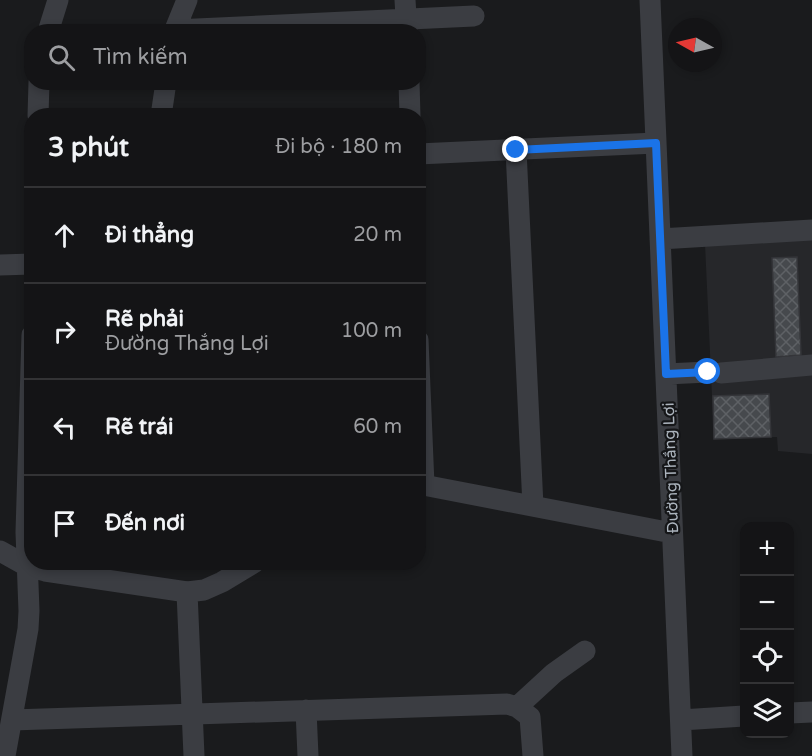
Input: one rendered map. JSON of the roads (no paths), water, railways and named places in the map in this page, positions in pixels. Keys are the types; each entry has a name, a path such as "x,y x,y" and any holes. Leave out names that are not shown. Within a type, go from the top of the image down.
{"street":[{"path":"50,24 57,0"},
{"path":"178,24 187,0"},
{"name":"Đường Thắng Lợi","path":"650,0 682,756"},
{"path":"290,24 406,17 474,16"},
{"path":"38,108 39,90"},
{"path":"162,108 165,90"},
{"path":"409,90 410,108"},
{"path":"426,154 656,143"},
{"path":"516,150 533,506"},
{"path":"660,239 812,230"},
{"path":"0,265 24,264"},
{"path":"666,374 812,365"},
{"path":"426,485 672,534"},
{"path":"0,551 24,564"},
{"path":"5,756 12,720 10,681 28,629 27,570"},
{"path":"41,570 187,592 204,590 242,570"},
{"path":"187,592 194,756"},
{"path":"517,707 554,673 585,651"},
{"path":"12,720 507,704 517,707 530,717 533,756"},
{"path":"306,710 308,756"},
{"path":"794,713 812,712"},
{"path":"681,720 740,716"}]}
